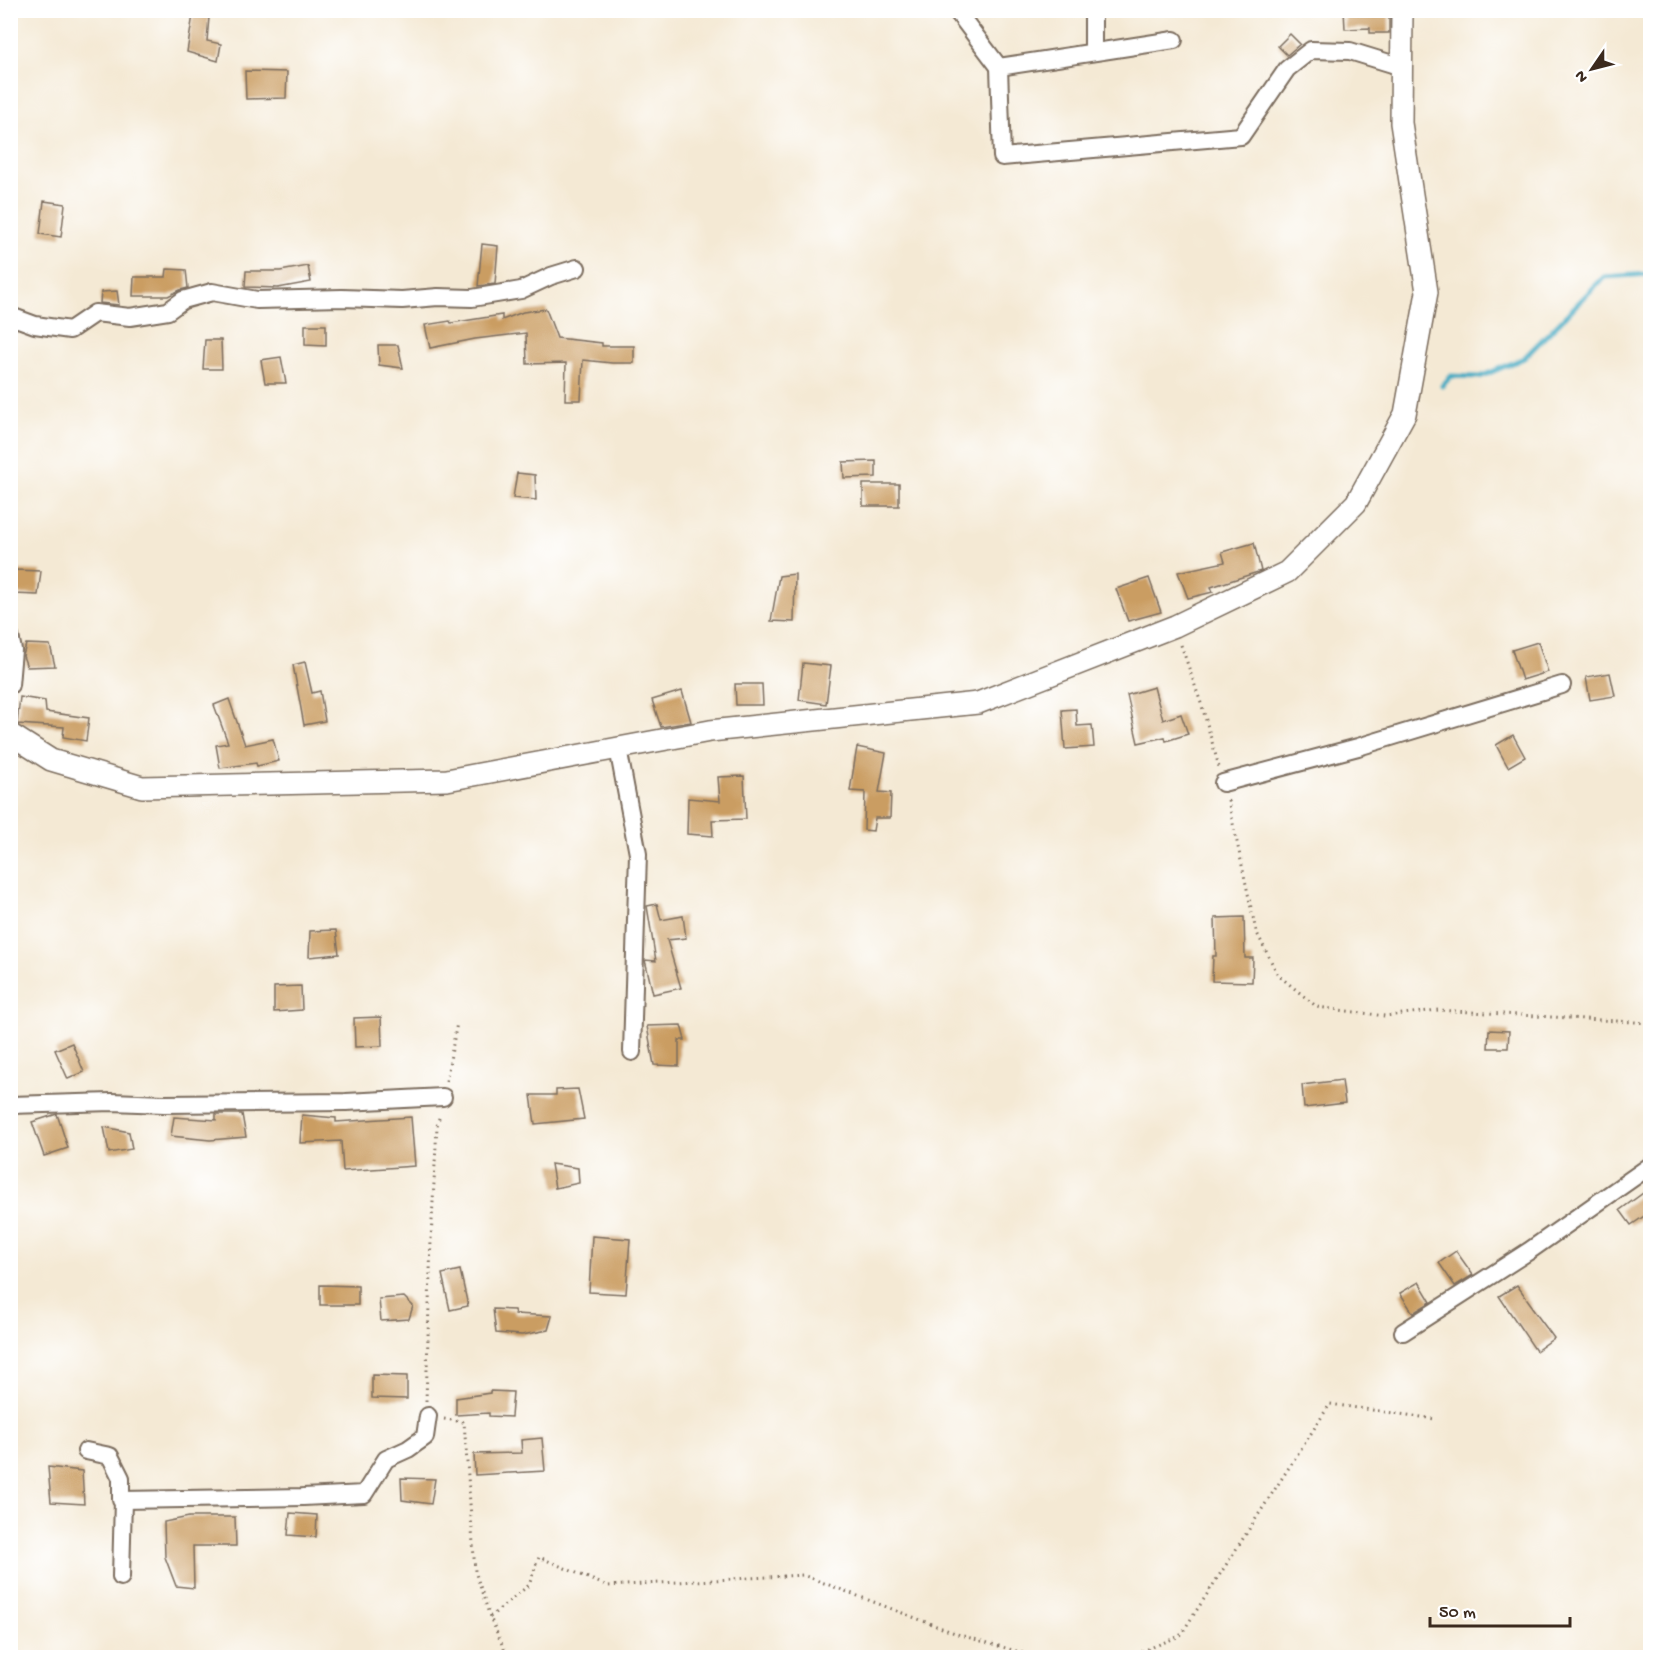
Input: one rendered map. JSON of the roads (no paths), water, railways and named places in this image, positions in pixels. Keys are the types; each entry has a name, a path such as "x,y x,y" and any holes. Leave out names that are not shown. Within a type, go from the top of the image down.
{"street":[{"path":"956,10 999,67 1002,158 1241,136 1287,69 1311,50 1350,51 1402,67"},
{"path":"1093,10 1093,52"},
{"path":"10,735 51,760 142,787 447,780 710,730 978,703 1175,626 1287,572 1356,503 1405,414 1427,292 1401,123 1402,10"},
{"path":"999,67 1174,40"},
{"path":"12,317 35,325 70,330 94,313 130,317 168,311 183,300 212,292 257,300 472,298 521,290 551,276 577,268"},
{"path":"10,636 13,650 10,685"},
{"path":"1223,783 1358,747 1562,685"},
{"path":"618,748 638,854 632,1052"},
{"path":"10,1105 112,1102 164,1104 346,1102 443,1097"},
{"path":"1403,1332 1529,1251 1650,1166"},
{"path":"123,1500 364,1494 386,1459 408,1449 425,1437 428,1416"},
{"path":"86,1452 110,1456 121,1478 121,1500 123,1500 121,1577"}],"waterway":[{"path":"1442,386 1451,376 1480,377 1524,358 1604,277 1650,274"}]}
